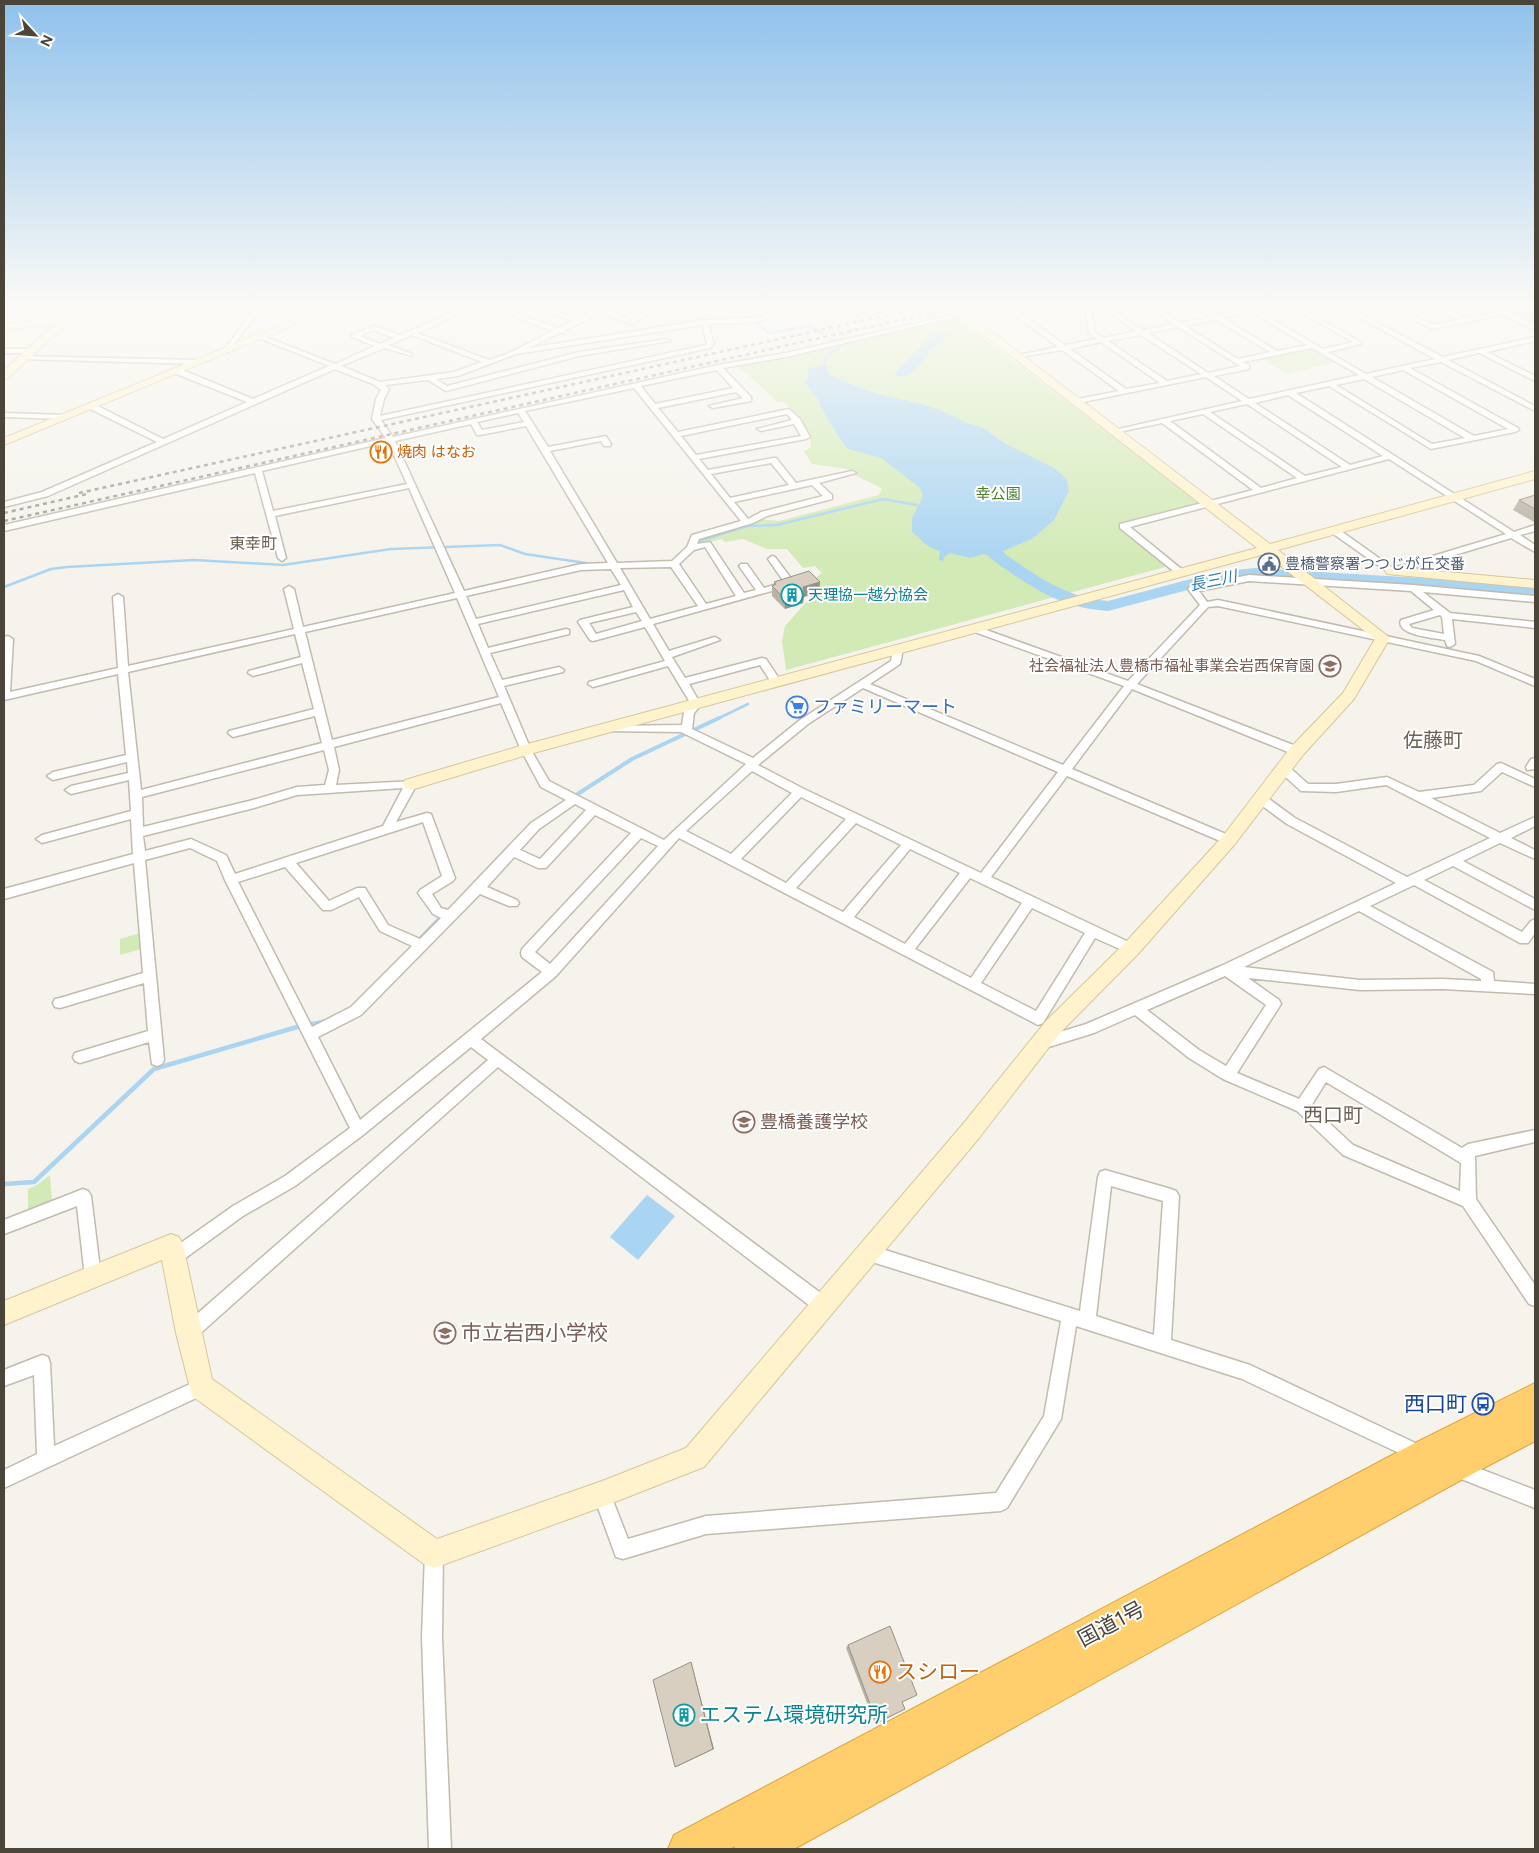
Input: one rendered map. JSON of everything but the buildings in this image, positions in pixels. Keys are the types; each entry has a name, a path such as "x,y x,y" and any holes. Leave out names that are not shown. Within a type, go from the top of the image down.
{"highway":[{"name":"国道1号","path":"754,1849 1438,1462 1535,1399"},
{"name":"国道1号","path":"688,1849 1438,1462 1535,1424"}],"main road":[{"path":"4,442 124,392"}],"street":[{"path":"230,392 254,402"},
{"path":"4,504 45,494 276,392"},
{"path":"383,392 376,419 391,440 412,485 526,750 545,784 593,810 666,845"},
{"path":"376,419 500,392"},
{"path":"4,528 601,392"},
{"path":"642,392 746,522"},
{"path":"653,407 722,392"},
{"path":"714,406 748,399 741,392"},
{"path":"1064,392 1383,638"},
{"path":"1076,402 1123,392"},
{"path":"1235,392 1350,468"},
{"path":"1344,392 1432,447 1515,430 1448,392"},
{"path":"1395,392 1473,439"},
{"path":"1503,392 1535,409"},
{"path":"1114,431 1290,393 1535,549"},
{"path":"693,458 806,437 789,411 781,403"},
{"path":"91,406 163,442"},
{"path":"520,410 546,450 696,705"},
{"path":"676,435 789,411"},
{"path":"1206,412 1304,479"},
{"path":"4,415 66,417"},
{"path":"473,421 480,433 529,424"},
{"path":"761,428 796,421"},
{"path":"1164,421 1259,490"},
{"path":"546,450 603,438 606,444"},
{"path":"1180,572 1123,526 1389,457"},
{"path":"705,473 773,460 794,486"},
{"path":"258,471 282,558"},
{"path":"728,501 852,473"},
{"path":"137,833 254,804 297,791 411,784 526,750 1535,475"},
{"path":"4,640 8,639 4,697 581,567 674,564 691,548 695,537 746,522 764,514 829,497 814,482"},
{"path":"270,514 412,485"},
{"path":"1392,571 1535,528"},
{"path":"1335,531 1392,571 1535,584"},
{"path":"691,548 707,544 742,597"},
{"path":"639,608 583,622 593,638 790,583 772,559"},
{"path":"674,564 704,608"},
{"path":"744,566 762,591"},
{"path":"1205,604 1193,589 1249,578 1308,580 1535,599"},
{"path":"472,623 626,587"},
{"path":"1413,588 1445,614 1451,652"},
{"path":"289,589 334,770 330,789"},
{"path":"118,597 157,1060"},
{"path":"983,880 1064,770 1130,686 1205,604 1218,603 1451,652 1492,664 1535,683"},
{"path":"1450,638 1410,630 1404,622 1445,614 1535,625"},
{"path":"975,629 1130,686 1297,751"},
{"path":"484,652 566,632"},
{"path":"434,1554 602,1494 695,1458 971,1132 1053,1026 1131,949 1228,840 1297,751 1349,696 1383,638"},
{"path":"593,684 715,640"},
{"path":"174,1256 238,1211 290,1181 358,1130 540,983 678,832 752,765 804,722 896,662 898,649"},
{"path":"253,673 307,659"},
{"path":"683,682 762,661 777,682"},
{"path":"499,684 559,670"},
{"path":"862,684 1228,840"},
{"path":"136,795 505,699"},
{"path":"696,705 689,712 686,731 800,792 1131,949"},
{"path":"233,733 320,712"},
{"path":"608,728 686,728"},
{"path":"52,776 132,757"},
{"path":"1419,796 1477,788 1501,767 1535,782"},
{"path":"1284,769 1305,788 1336,788 1387,780 1535,855"},
{"path":"71,790 134,775"},
{"path":"387,829 411,784"},
{"path":"732,861 800,792"},
{"path":"311,1034 356,1011 478,888 535,826 575,799"},
{"path":"1261,799 1291,821 1524,939 1535,924"},
{"path":"512,851 542,865 593,810"},
{"path":"42,839 137,813"},
{"path":"231,880 427,817 449,878 424,893 437,911 450,916"},
{"path":"787,889 854,818"},
{"path":"1039,1044 1089,1030 1135,1008 1226,970 1535,822"},
{"path":"551,972 527,953 639,832"},
{"path":"678,832 1038,1019 1093,931"},
{"path":"4,894 191,843 222,858 231,880 311,1034 358,1130"},
{"path":"845,919 908,844"},
{"path":"1454,861 1535,905"},
{"path":"288,862 327,907 361,891 384,928 422,945"},
{"path":"908,951 968,872"},
{"path":"478,888 513,902"},
{"path":"973,985 1030,901"},
{"path":"1360,906 1488,976 1487,987"},
{"path":"1226,970 1280,978 1360,985 1444,984 1535,988"},
{"path":"1226,970 1274,1004 1228,1075"},
{"path":"60,1004 150,976"},
{"path":"1135,1008 1194,1054 1228,1075 1302,1107 1348,1150 1468,1201 1535,1298"},
{"path":"80,1057 155,1034"},
{"path":"471,1039 824,1306"},
{"path":"188,1333 497,1060"},
{"path":"1302,1107 1324,1073 1468,1160"},
{"path":"1468,1201 1468,1151 1535,1136"},
{"path":"1087,1322 1105,1177 1171,1196 1162,1346"},
{"path":"4,1227 83,1196 93,1276"},
{"path":"4,1313 171,1245 188,1333 201,1387 434,1554"},
{"path":"869,1253 1244,1371 1438,1462 1535,1499"},
{"path":"602,1494 623,1550 706,1526 1001,1502 1052,1419 1070,1316"},
{"path":"4,1378 42,1363 46,1460"},
{"path":"4,1479 201,1387"},
{"path":"434,1554 432,1637 440,1849"}],"green space":[{"name":"幸公園","path":"767,392 1055,392 1198,502 1198,504 1118,525 1166,565 1165,567 786,670 782,641 785,626 809,599 819,592 810,582 822,573 815,566 803,568 787,549 767,549 743,539 725,542 722,539 695,546 698,538 757,519 779,521 879,495 882,489 854,475 847,469 812,464 804,451 811,447 810,438 802,427 800,418 784,402 778,402"},
{"path":"140,933 141,949 120,955 120,939"},
{"path":"50,1175 52,1201 28,1211 28,1189"}],"water":[{"path":"812,392 873,392 922,404 967,423 982,427 1006,444 1054,468 1067,479 1069,491 1054,520 1032,539 1003,551 1005,554 993,557 984,554 970,558 950,553 944,557 943,561 939,560 940,551 928,546 912,532 912,518 923,496 920,488 881,458 848,449 820,406 820,402"},
{"path":"647,1195 675,1216 638,1260 610,1237"}],"waterway":[{"path":"696,542 748,526 777,525 883,499 917,505"},
{"path":"4,587 51,569 67,567 194,560 283,565 391,549 500,545 525,554 586,563"},
{"name":"長三川","path":"996,555 1048,590 1076,602 1091,605 1108,606 1217,577 1255,573 1421,583 1535,593"},
{"path":"717,719 748,704"},
{"path":"573,797 632,759 719,718"},
{"path":"416,943 443,915"},
{"path":"4,1184 34,1182 154,1069 297,1027 323,1022"}],"railway":[{"path":"79,493 536,392"},
{"path":"4,521 577,392"},
{"path":"4,513 87,494"}],"place":[{"name":"焼肉 はなお","path":"381,452"},
{"name":"豊橋警察署つつじが丘交番","path":"1269,564"},
{"name":"天理協一越分協会","path":"792,595"},
{"name":"社会福祉法人豊橋市福祉事業会岩西保育園","path":"1330,666"},
{"name":"ファミリーマート","path":"797,707"},
{"name":"豊橋養護学校","path":"744,1122"},
{"name":"市立岩西小学校","path":"445,1333"},
{"name":"西口町","path":"1483,1404"},
{"name":"スシロー","path":"880,1672"},
{"name":"エステム環境研究所","path":"684,1715"}],"district":[{"name":"東幸町","path":"253,543"},
{"name":"佐藤町","path":"1433,740"},
{"name":"西口町","path":"1333,1115"}]}
